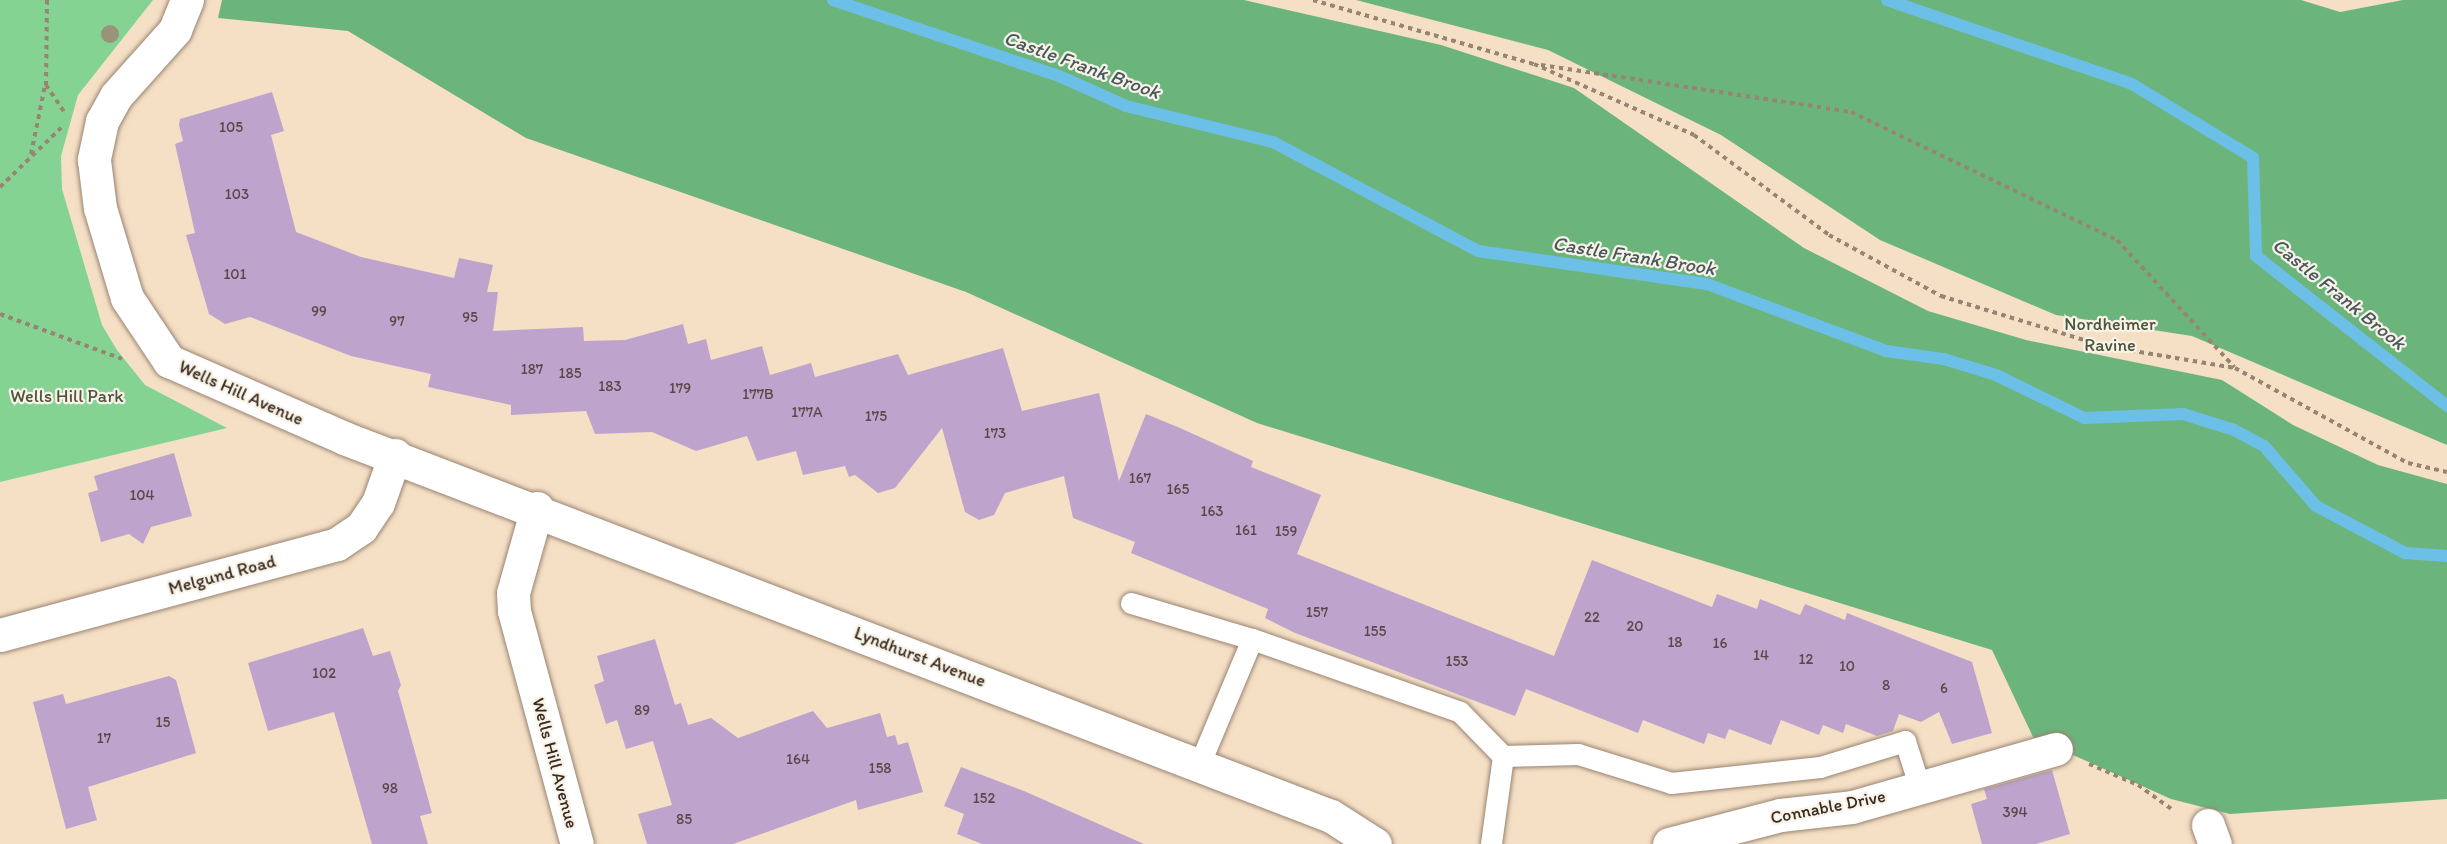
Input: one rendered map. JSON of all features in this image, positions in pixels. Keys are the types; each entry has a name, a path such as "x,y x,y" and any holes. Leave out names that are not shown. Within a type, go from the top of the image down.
{"street":[{"name":"Wells Hill Avenue","path":"187,0 175,30 116,96 95,150 95,181 115,260 127,298 154,347 190,374 459,479"},
{"name":"Melgund Road","path":"0,635 337,544 361,528 378,503 395,455"},
{"name":"Lyndhurst Avenue","path":"459,479 1332,816 1375,844"},
{"name":"Wells Hill Avenue","path":"537,508 513,592 514,612 577,844"},
{"name":"Connable Drive","path":"1669,844 1920,788 2056,749"}],"lane":[{"path":"1131,603 1252,639 1460,712 1503,756 1578,753 1671,783 1820,767 1905,741 1920,788"},
{"path":"1199,765 1252,639"},
{"path":"1491,844 1503,756"}],"path":[{"path":"31,156 46,85 47,0"},
{"path":"1313,0 1534,64 1851,112 2117,240 2235,368 2408,463 2447,472"},
{"path":"1534,64 1694,135 1829,235 1941,296 2104,346 2235,368"},
{"path":"46,85 68,117"},
{"path":"0,187 57,128 73,124"},
{"path":"0,314 112,358 129,359 154,347"},
{"path":"2056,749 2138,785 2167,808 2211,834"}],"green space":[{"name":"Wells Hill Park","path":"0,0 153,0 78,95 61,156 62,189 102,325 117,350 145,385 227,428 0,482"},
{"name":"Nordheimer Ravine","path":"222,0 1244,0 1441,45 1574,88 1804,248 1928,311 2026,340 2222,380 2293,425 2378,465 2447,484 2447,799 2230,814 2171,799 2033,737 1992,650 1257,423 966,292 526,138 348,31 218,18"},
{"path":"1356,0 2301,0 2340,12 2403,0 2447,0 2447,445 2192,336 2056,315 1880,240 1721,135 1548,50"}],"building":[{"path":"272,92 284,131 271,135 296,232 361,257 454,278 459,258 493,265 487,292 498,292 493,331 583,327 584,341 625,340 683,324 688,344 706,339 711,360 762,346 770,375 811,363 815,377 898,354 908,375 1003,348 1022,411 1099,393 1119,481 1146,414 1253,461 1251,467 1321,495 1297,554 1554,656 1592,560 1712,607 1717,594 1757,609 1760,599 1800,615 1805,604 1845,620 1847,613 1972,662 1992,733 1952,744 1939,712 1921,722 1899,714 1893,731 1877,736 1846,724 1843,733 1823,725 1819,735 1781,720 1771,745 1729,729 1725,739 1708,733 1704,744 1643,720 1638,733 1526,689 1515,716 1295,633 1265,618 1268,609 1131,553 1135,542 1073,518 1064,476 1005,493 994,515 979,520 965,512 942,428 895,488 878,493 855,475 849,477 845,466 803,475 796,451 757,461 747,436 696,451 652,432 595,434 586,411 511,415 511,405 428,387 431,374 351,356 250,317 225,324 209,314 186,235 195,233 175,144 183,141 179,125 180,119"},
{"path":"174,453 192,516 151,527 143,544 129,534 101,542 88,493 98,490 94,476"},
{"path":"363,628 373,656 390,651 401,685 398,691 432,813 420,816 428,844 372,844 334,712 268,731 248,663"},
{"path":"655,639 675,705 681,703 688,725 711,718 738,738 813,711 827,728 880,713 887,737 895,735 898,745 908,742 923,792 858,810 856,800 733,844 647,844 638,814 672,805 653,741 626,749 617,720 606,724 594,685 604,681 597,656"},
{"path":"169,676 176,680 196,753 88,787 97,820 66,829 33,702 63,694 66,704"},
{"path":"961,767 1024,791 1144,844 982,844 957,834 964,814 944,806"},
{"path":"2052,770 2070,834 2036,844 1982,844 1971,804 1987,799 1984,789"}],"waterway":[{"name":"Castle Frank Brook","path":"833,0 1059,76 1126,106 1273,142 1478,251 1707,284 1886,351 1944,359 1996,375 2084,418 2183,414 2234,430 2264,446 2316,506 2405,553 2447,556"},
{"name":"Castle Frank Brook","path":"1887,0 2132,84 2253,158 2256,256 2447,406"}]}
